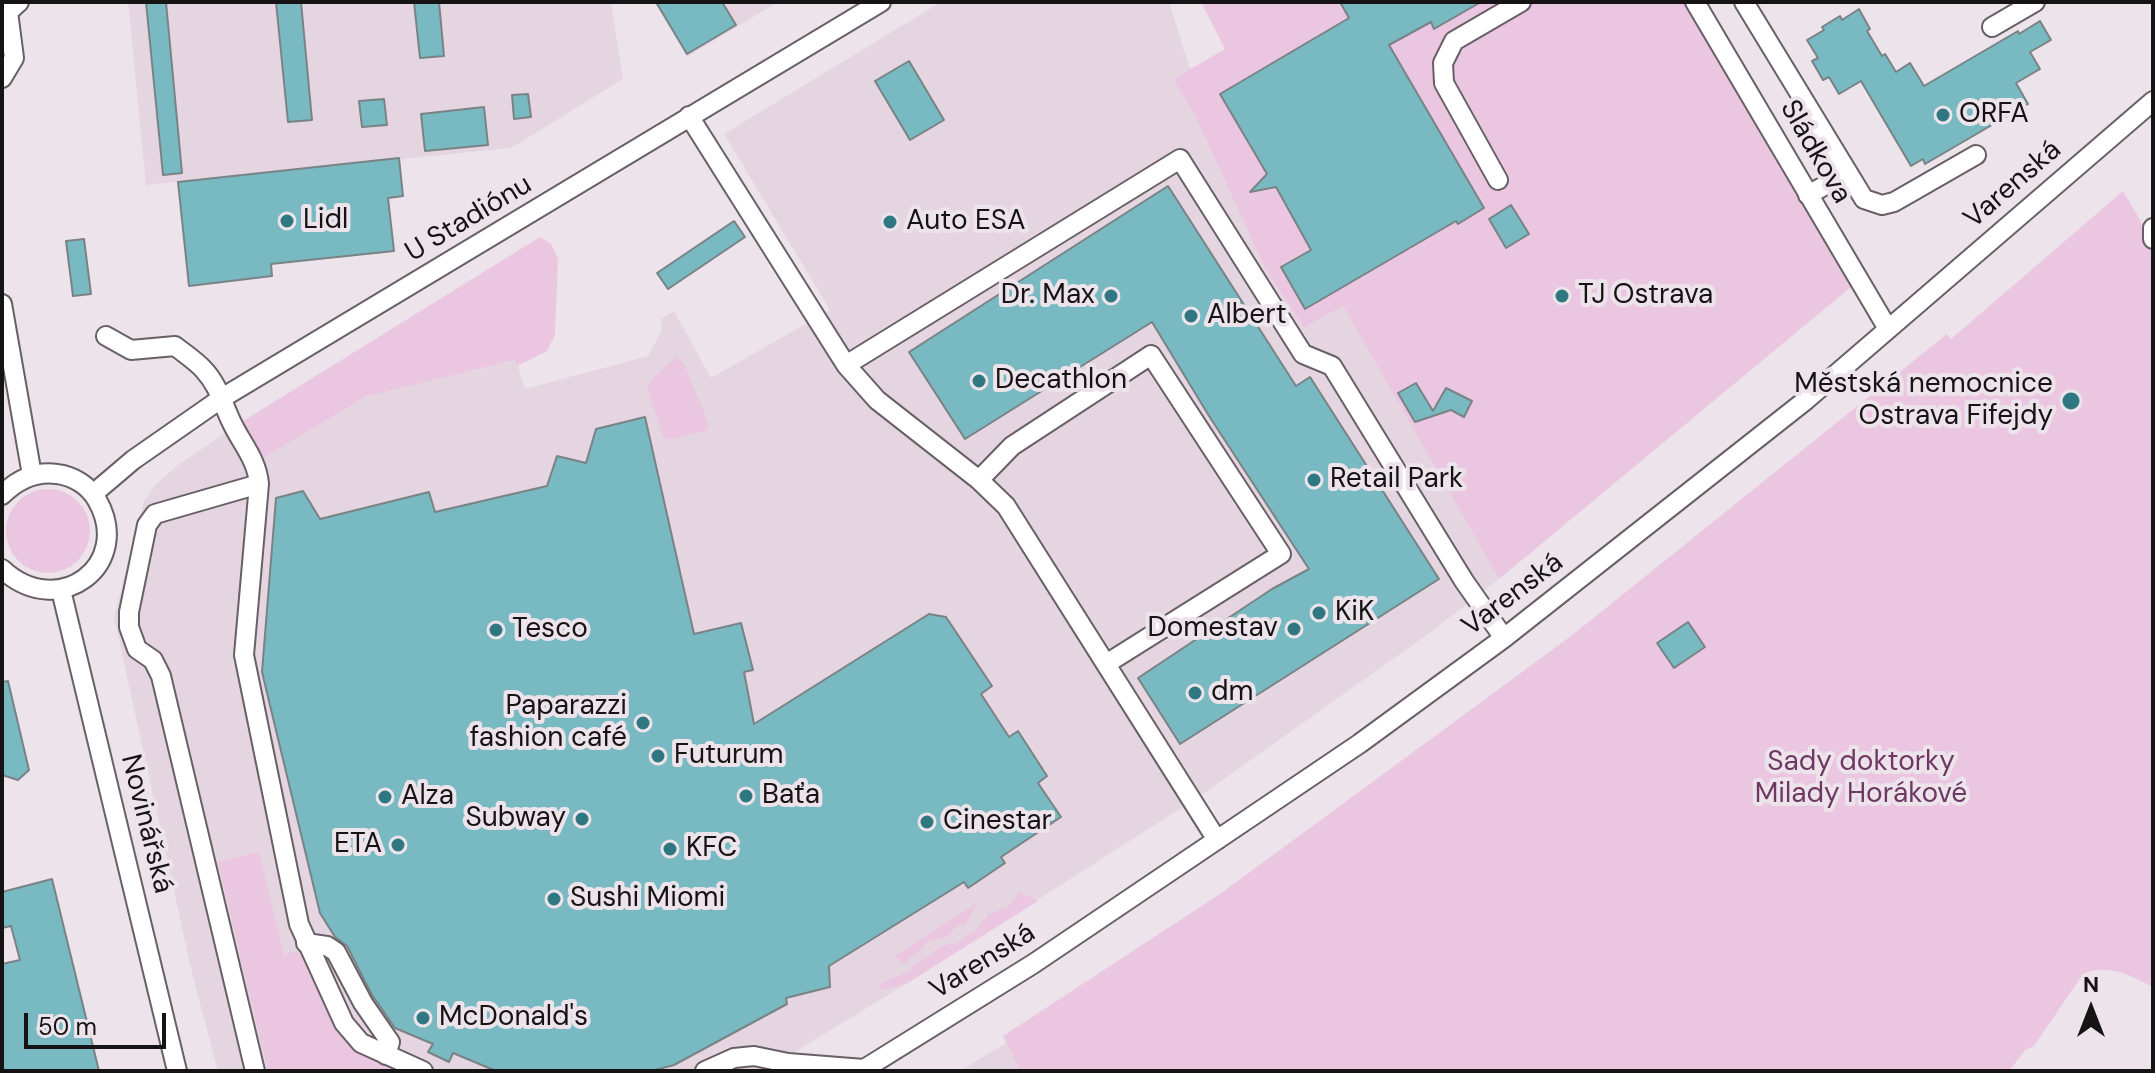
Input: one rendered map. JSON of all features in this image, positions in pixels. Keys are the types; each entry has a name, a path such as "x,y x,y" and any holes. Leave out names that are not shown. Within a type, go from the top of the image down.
{"street":[{"path":"2,78 14,58 8,12 19,2"},
{"name":"U Stadiónu","path":"93,494 133,460 222,398 881,2"},
{"path":"1498,180 1444,83 1443,63 1454,41 1521,2"},
{"name":"Sládkova","path":"1695,2 1888,329"},
{"path":"1744,2 1864,199 1886,204 1901,199 1976,155"},
{"path":"1992,27 2035,2"},
{"name":"Varenská","path":"863,1070 1033,964 1217,840 1359,744 1504,638 1732,459 2153,101"},
{"path":"689,116 846,365 877,400 979,480 1006,506 1217,840"},
{"path":"846,365 1180,159 1303,354 1332,366 1464,581 1504,638"},
{"path":"1808,195 1847,173"},
{"path":"2153,228 2153,239"},
{"path":"2,304 32,475"},
{"path":"106,336 131,350 174,339 205,371 254,463 259,484 245,649 296,910 306,943 344,1023 361,1043 423,1071"},
{"path":"979,480 1012,446 1151,355 1281,554 1106,664"},
{"path":"2,495 32,475 53,473 67,476 93,494 107,525 107,540 102,555 88,575 61,590 32,589 15,581 2,569"},
{"path":"255,1071 164,688 153,660 137,649 129,627 129,612 147,525 155,514 259,484"},
{"name":"Novinářská","path":"61,590 177,1071"},
{"path":"306,943 327,946 336,952 355,989 390,1042 386,1055"},
{"path":"705,1071 734,1058 754,1056 788,1063 863,1070"}],"shaded area":[{"path":"128,2 611,2 623,79 511,148 146,185"},
{"path":"654,2 778,2 687,57"},
{"path":"941,2 1169,2 1190,69 1173,79 1195,116 1265,268 1304,328 1343,306 1499,579 1431,632 1200,796 764,1071 218,1071 192,973 114,617 144,501 155,485 178,465 243,421 264,458 365,397 516,360 525,389 648,356 662,330 661,319 674,311 711,378 830,310 724,134"},
{"path":"1006,1043 1020,1071 960,1071"}],"green space":[{"name":"TJ Ostrava","path":"1201,2 1683,2 1851,287 1499,579 1343,306 1304,328 1265,268 1195,116 1173,79 1225,49"},
{"name":"Sady doktorky Milady Horákové","path":"2123,191 2153,242 2153,987 2110,970 2083,974 2034,1046 2025,1050 2009,1071 1020,1071 1003,1036 1220,894 1571,636 1947,334 1951,339"},
{"path":"540,237 551,244 558,259 555,335 547,351 517,366 515,360 365,397 264,458 243,421"},
{"path":"677,356 685,366 708,430 672,439 664,438 647,388 652,379"},
{"path":"48,489 71,496 83,508 90,531 83,554 71,566 48,573 25,566 13,554 6,531 13,508 25,496"},
{"path":"259,852 284,955 303,949 340,1031 353,1047 402,1071 268,1071 218,862"},
{"path":"1020,892 1038,901 906,984 881,990 880,984 911,970 914,964 941,946 957,943 975,931 989,914 1008,907"},
{"path":"978,902 966,923 955,927 949,936 928,941 905,964 895,956"}],"building":[{"path":"146,2 166,2 182,173 163,175"},
{"path":"276,2 301,2 312,120 288,122"},
{"path":"414,2 439,2 444,56 420,58"},
{"path":"656,2 722,2 736,25 687,54"},
{"path":"1340,2 1481,2 1434,29 1431,22 1389,45 1484,208 1458,224 1456,221 1305,309 1281,267 1311,250 1276,187 1250,192 1267,174 1220,94 1349,18"},
{"path":"1859,9 1870,29 1867,31 1882,56 1885,54 1896,72 1910,63 1924,86 2040,21 2051,40 2030,52 2040,69 2016,83 2028,104 1925,164 1923,159 1911,166 1861,81 1839,94 1829,77 1823,80 1812,61 1818,58 1807,40 1840,16 1842,20"},
{"path":"909,61 944,120 910,140 875,81"},
{"path":"528,94 531,117 514,119 512,95"},
{"path":"384,99 387,125 362,127 359,101"},
{"path":"484,107 488,145 425,151 421,114"},
{"path":"399,158 403,196 388,198 394,251 271,264 272,276 189,286 178,182"},
{"name":"Retail Park","path":"1168,186 1296,386 1310,377 1439,579 1180,744 1138,678 1272,589 1309,569 1152,322 965,439 909,352"},
{"path":"1511,205 1529,234 1506,248 1489,219"},
{"path":"734,221 745,237 668,289 657,273"},
{"path":"84,239 91,294 73,296 66,241"},
{"path":"1416,383 1433,411 1446,388 1472,401 1464,417 1451,410 1415,422 1398,393"},
{"name":"Futurum","path":"645,417 694,634 741,623 753,670 744,672 754,724 929,614 946,617 992,686 981,694 1009,737 1018,731 1047,776 1038,783 1061,817 1001,857 1005,863 968,888 964,882 829,966 830,987 786,998 787,1004 674,1065 651,1071 496,1071 453,1053 449,1062 428,1052 433,1044 395,1028 372,995 347,946 335,937 320,913 262,672 276,498 303,491 320,519 429,492 435,512 547,486 557,456 586,463 596,429"},
{"path":"1688,622 1705,647 1674,668 1657,643"},
{"path":"8,681 29,770 18,780 2,775 2,682"},
{"path":"52,879 99,1071 2,1071 2,964 20,960 11,926 2,928 2,892"}],"place":[{"name":"ORFA","path":"1943,115"},
{"name":"Lidl","path":"287,221"},
{"name":"Auto ESA","path":"890,222"},
{"name":"Dr. Max","path":"1111,296"},
{"name":"TJ Ostrava","path":"1562,296"},
{"name":"Albert","path":"1191,316"},
{"name":"Decathlon","path":"979,381"},
{"name":"Městská nemocnice Ostrava Fifejdy","path":"2071,401"},
{"name":"Retail Park","path":"1314,480"},
{"name":"KiK","path":"1319,613"},
{"name":"Domestav","path":"1294,629"},
{"name":"Tesco","path":"496,630"},
{"name":"dm","path":"1195,693"},
{"name":"Paparazzi fashion café","path":"643,723"},
{"name":"Futurum","path":"658,756"},
{"name":"Baťa","path":"746,796"},
{"name":"Alza","path":"385,797"},
{"name":"Subway","path":"582,819"},
{"name":"Cinestar","path":"927,822"},
{"name":"ETA","path":"398,845"},
{"name":"KFC","path":"670,849"},
{"name":"Sushi Miomi","path":"554,899"},
{"name":"McDonald's","path":"423,1018"}]}
